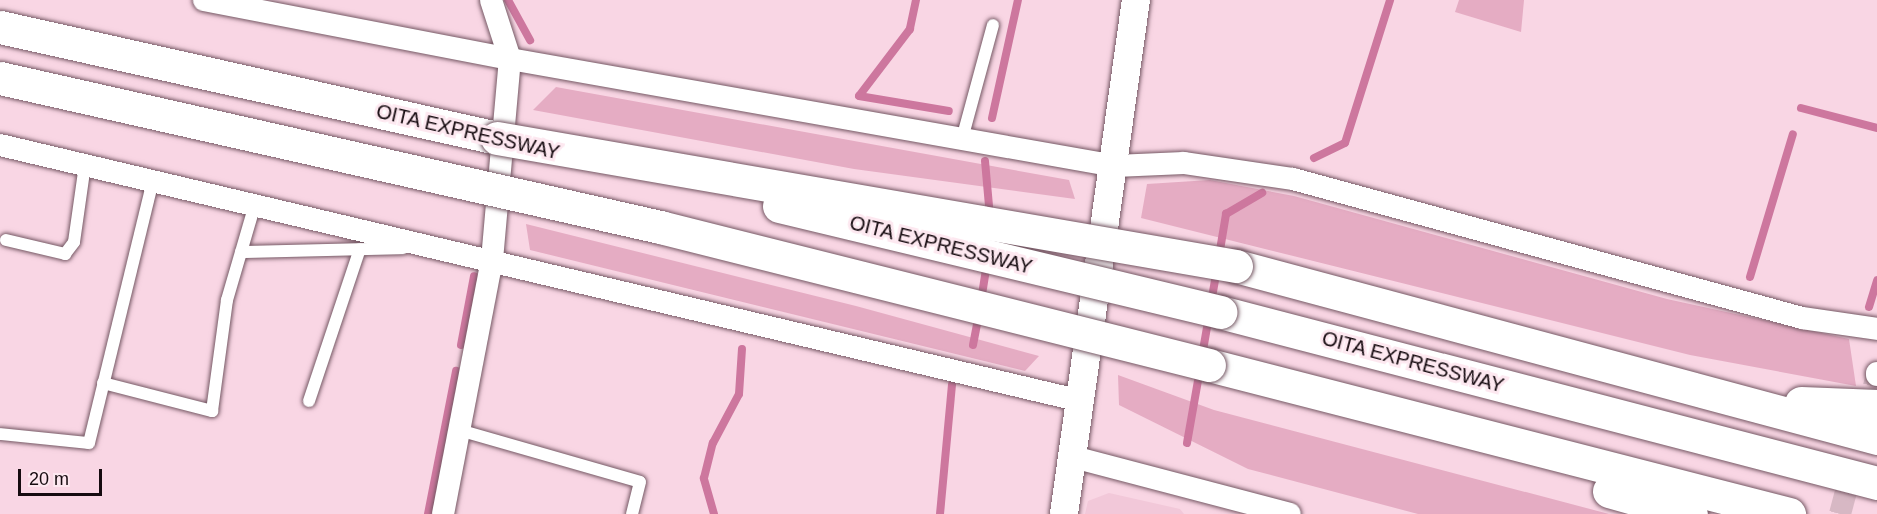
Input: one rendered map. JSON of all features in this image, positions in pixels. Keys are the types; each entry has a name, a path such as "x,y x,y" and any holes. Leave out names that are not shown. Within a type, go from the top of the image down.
{"highway":[{"name":"OITA EXPRESSWAY","path":"0,27 497,138 1220,312 1877,483"},
{"path":"0,78 509,192 1024,317 1691,514"},
{"path":"497,138 1236,266 1877,438"},
{"path":"1588,360 1798,403 1877,406"},
{"path":"1207,372 1789,514"}],"street":[{"path":"204,0 510,59 1115,166 1184,163 1293,179 1802,318 1877,329"},
{"path":"443,514 492,260 510,59 491,0"},
{"path":"1064,514 1115,166 1136,0"},
{"path":"0,145 1081,401"},
{"path":"1073,457 1290,514"}],"lane":[{"path":"962,139 993,25"},
{"path":"6,240 65,254 74,242 85,165"},
{"path":"0,434 89,443 153,180"},
{"path":"103,383 212,411 227,300 255,204"},
{"path":"241,252 438,247"},
{"path":"309,401 360,249"},
{"path":"459,430 640,482 632,514"}],"shaded area":[{"path":"1459,0 1524,0 1521,32 1455,12"},
{"path":"556,87 1069,180 1075,199 854,169 533,110"},
{"path":"1210,180 1294,196 1667,299 1849,339 1856,386 1690,355 1141,218 1147,184"},
{"path":"526,224 856,306 1039,356 1025,371 530,250"},
{"path":"1118,375 1214,410 1609,514 1418,514 1248,469 1119,405"},
{"path":"1109,493 1180,509 1184,514 1085,514 1088,501"}],"waterway":[{"path":"508,0 530,40"},
{"path":"916,0 910,29 859,96 949,111"},
{"path":"992,118 1018,0"},
{"path":"1314,158 1345,143 1390,0"},
{"path":"1801,108 1877,128"},
{"path":"1750,277 1793,134"},
{"path":"985,161 990,217"},
{"path":"1219,256 1226,214 1262,193"},
{"path":"981,301 987,263"},
{"path":"1211,303 1217,269"},
{"path":"461,345 474,276"},
{"path":"1869,307 1877,280"},
{"path":"973,345 979,313"},
{"path":"1202,356 1209,316"},
{"path":"714,514 704,478 713,443 739,394 742,349"},
{"path":"1187,443 1200,369"},
{"path":"428,514 456,371"},
{"path":"940,514 952,385"}],"tunnel":[{"path":"1840,514 1877,375"}]}
